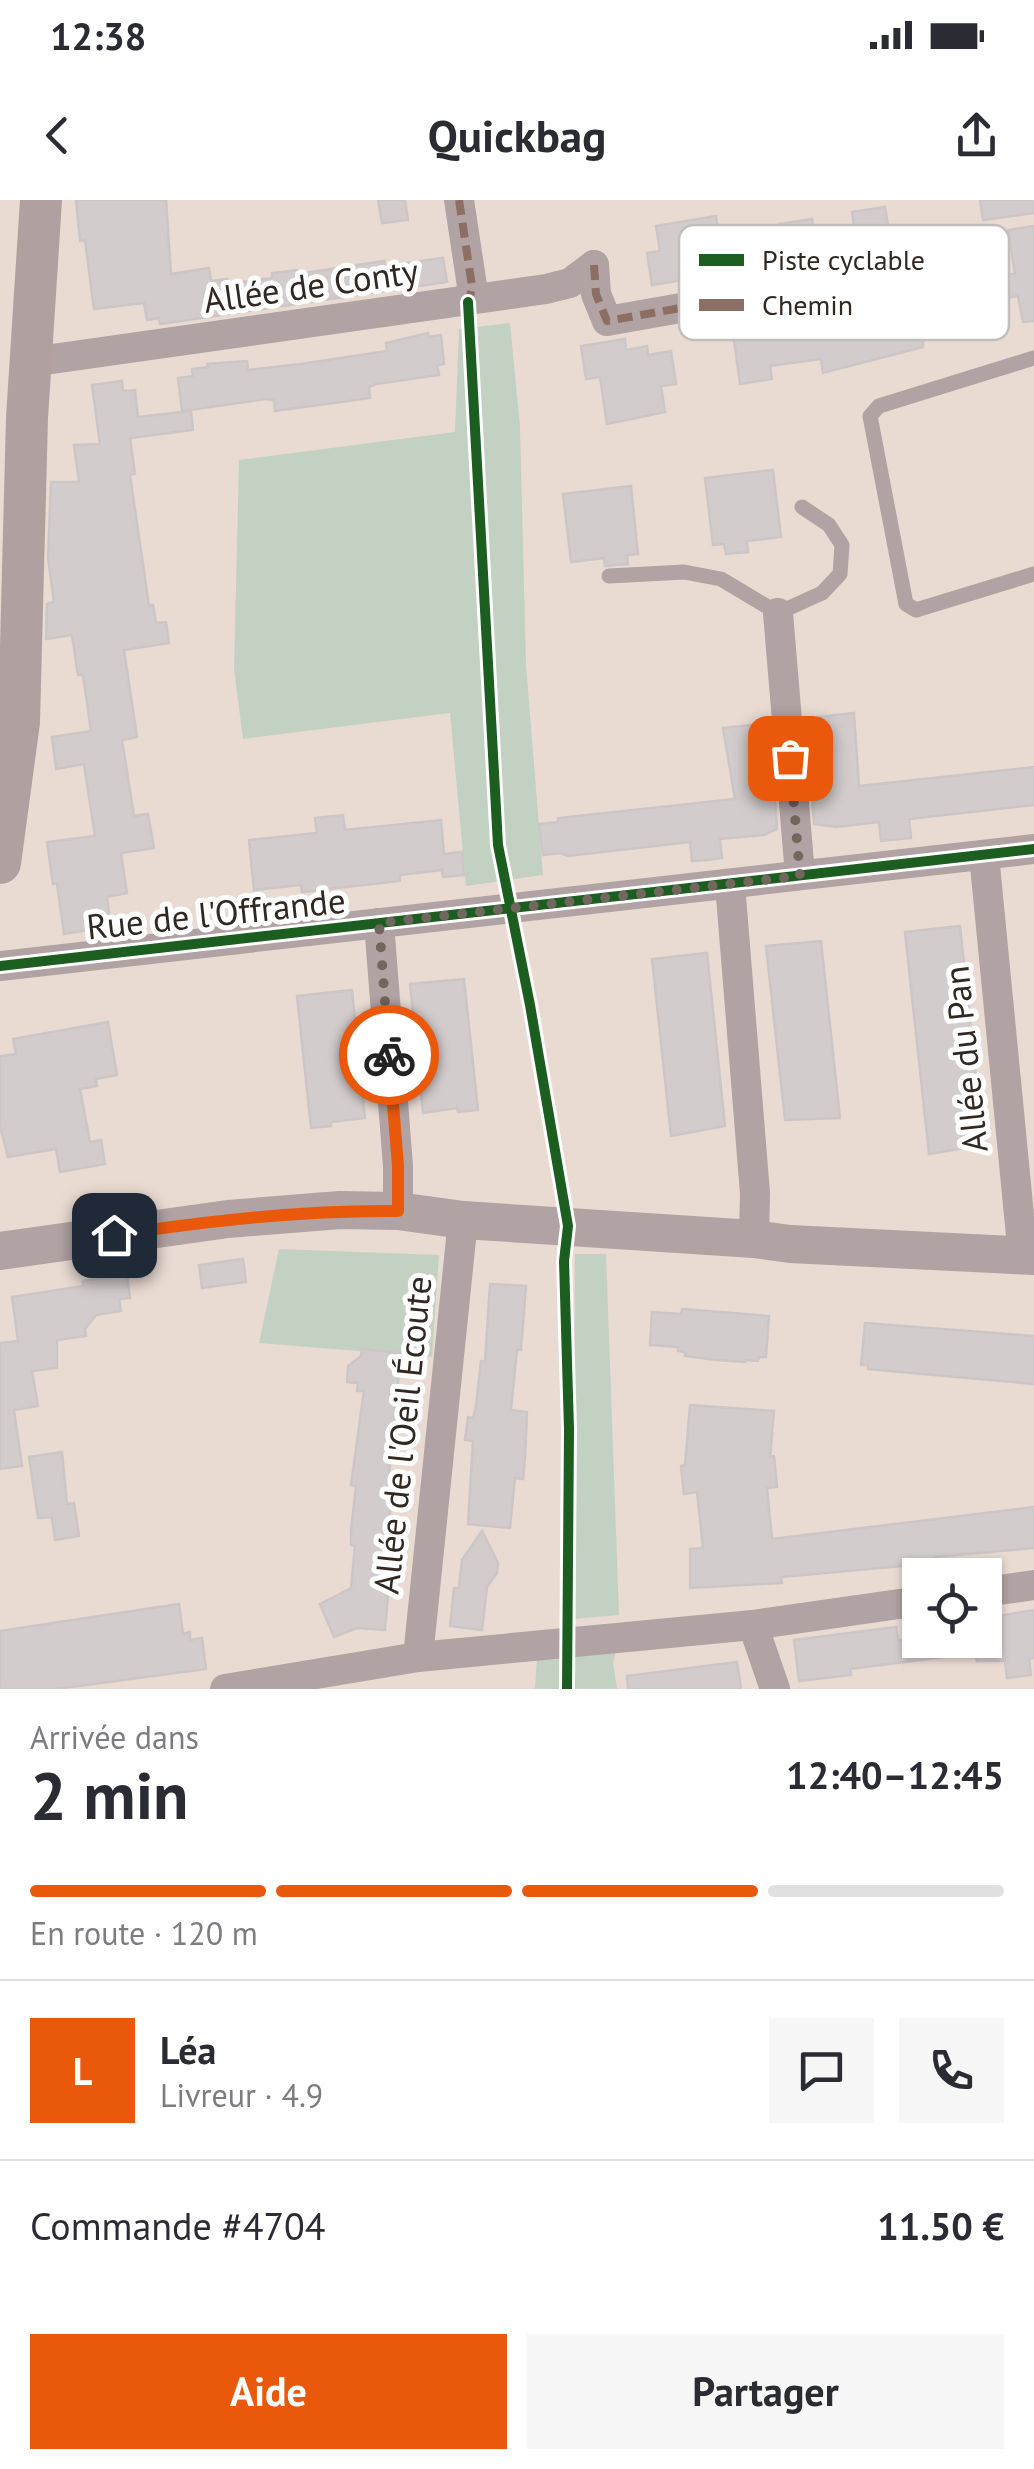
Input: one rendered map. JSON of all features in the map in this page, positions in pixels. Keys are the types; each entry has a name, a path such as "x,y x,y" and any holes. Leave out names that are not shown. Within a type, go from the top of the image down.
{"main road":[{"path":"0,863 19,722 18,543 41,200"}],"street":[{"path":"459,200 472,276 468,302"},
{"name":"Allée de Conty","path":"31,362 468,302 570,284 594,265 596,294 607,320 679,308"},
{"path":"778,613 800,876"},
{"name":"Rue de l'Offrande","path":"0,966 1034,849"},
{"name":"Allée du Pan","path":"984,855 1028,1256"},
{"path":"730,884 754,1193 754,1239"},
{"path":"379,923 398,1211"},
{"path":"0,1251 228,1219 340,1210 398,1211 464,1220 790,1244 1028,1256"},
{"name":"Allée de l'Oeil Écoute","path":"418,1657 464,1220"},
{"path":"1002,1590 1034,1585"},
{"path":"225,1689 365,1678 418,1657 753,1625 902,1604"},
{"path":"753,1625 774,1689"}],"lane":[{"path":"1034,358 879,406 870,416 906,604 916,610 1034,574"},
{"path":"609,576 684,572 722,579 778,613 822,594 840,574 842,545 829,525 802,507"}],"green space":[{"path":"510,323 520,426 526,665 543,875 466,886 450,713 243,739 234,669 239,460 455,432 459,329"},
{"path":"279,1249 439,1255 432,1357 259,1343"},
{"path":"575,1254 606,1254 619,1615 573,1619"},
{"path":"617,1647 613,1663 617,1689 535,1689 537,1658"}],"building":[{"path":"76,200 166,200 171,274 209,268 211,281 227,279 227,284 272,278 272,273 297,270 298,274 384,261 385,266 443,258 447,282 160,324 159,318 147,320 144,303 94,309"},
{"path":"378,200 405,200 408,220 382,223"},
{"path":"980,200 1034,200 1034,213 983,220"},
{"path":"885,207 888,225 854,225 852,212"},
{"path":"716,216 717,225 679,225 679,281 652,285 647,253 660,251 656,226"},
{"path":"812,219 813,225 779,225 779,224"},
{"path":"1034,226 1034,321 1023,322 1018,296 1009,298 1009,274 1015,274 1009,230"},
{"path":"428,333 429,337 441,335 444,364 437,365 439,375 376,384 369,387 370,398 275,411 274,400 266,399 182,411 178,378 193,376 192,369 208,367 207,364 247,361 248,370 301,364 387,351 386,343"},
{"path":"625,339 626,350 647,346 648,355 671,351 676,384 661,386 665,412 607,424 600,377 586,379 581,346"},
{"path":"734,340 922,340 923,347 823,373 821,359 770,366 772,379 740,384"},
{"path":"122,381 123,391 135,390 138,417 191,411 193,430 130,438 135,474 130,475 149,606 153,605 156,623 166,622 169,643 124,650 137,737 122,740 134,816 148,814 154,848 121,853 127,893 107,897 111,926 64,934 47,842 95,836 84,764 56,769 52,737 91,731 83,675 78,675 72,635 46,639 47,604 54,602 48,558 51,482 79,482 74,445 100,444 92,385"},
{"path":"773,470 781,537 747,541 748,552 726,554 724,544 713,545 705,478"},
{"path":"631,486 638,554 627,555 628,564 605,566 604,558 571,562 563,494"},
{"path":"854,713 859,786 1034,767 1034,805 909,819 911,838 881,841 879,822 836,827 814,824 812,794 829,789 818,717"},
{"path":"760,724 765,796 775,798 777,829 764,835 720,839 722,858 708,860 692,861 690,842 568,856 543,855 539,824 558,822 558,818 735,799 723,728"},
{"path":"343,815 345,830 441,820 444,854 462,852 464,875 443,877 442,870 400,875 400,881 302,892 301,885 254,890 249,840 317,833 315,818"},
{"path":"960,926 983,1145 929,1154 905,932"},
{"path":"821,941 840,1118 785,1120 766,946"},
{"path":"707,953 725,1126 671,1136 652,959"},
{"path":"464,979 478,1110 458,1112 457,1108 423,1113 410,984"},
{"path":"352,990 365,1118 311,1128 297,996"},
{"path":"108,1022 117,1075 96,1079 97,1086 80,1089 90,1142 101,1140 105,1164 60,1172 56,1149 8,1157 0,1126 0,1056 16,1054 13,1039"},
{"path":"243,1259 246,1282 202,1288 199,1265"},
{"path":"127,1275 130,1298 119,1299 121,1311 96,1315 85,1329 86,1336 57,1340 57,1368 32,1371 38,1406 14,1410 22,1466 0,1469 0,1343 18,1341 12,1297"},
{"path":"490,1284 526,1286 511,1410 527,1412 525,1457 523,1479 515,1478 510,1528 468,1524 473,1441 465,1440 468,1417 473,1418 476,1406 481,1361 485,1362"},
{"path":"682,1309 769,1316 766,1357 745,1362 716,1360 685,1356 678,1347 650,1345 652,1312 681,1314"},
{"path":"865,1323 1034,1336 1034,1384 868,1369 868,1365 861,1365"},
{"path":"362,1349 401,1353 387,1500 391,1500 391,1536 385,1630 357,1628 334,1637 320,1604 351,1588 356,1486 351,1485 364,1391 357,1391 358,1383 347,1382 348,1366 361,1356"},
{"path":"690,1405 774,1411 770,1457 774,1456 777,1487 767,1488 772,1539 1034,1507 1034,1548 902,1558 902,1566 781,1577 782,1583 690,1588 690,1549 703,1548 697,1492 684,1494 681,1466 685,1465"},
{"path":"62,1452 67,1504 74,1503 79,1536 55,1540 52,1517 38,1518 29,1457"},
{"path":"482,1531 498,1563 497,1573 487,1587 482,1630 450,1626 462,1560"},
{"path":"179,1604 183,1634 190,1632 190,1640 202,1638 206,1669 56,1689 0,1689 0,1631"},
{"path":"1034,1610 1031,1675 1007,1678 1005,1661 977,1661 976,1658 1002,1658 1002,1615"},
{"path":"896,1627 898,1640 902,1640 902,1658 936,1658 850,1669 851,1675 799,1681 794,1640"},
{"path":"737,1662 741,1689 628,1689 627,1676"}],"marked path":[{"path":"459,200 472,286 468,308"},
{"path":"594,265 596,294 607,321 679,308"}],"cycle path":[{"path":"468,302 498,845 568,1226 564,1261 569,1429 567,1689"},
{"path":"0,966 1034,849"}],"way so far":[{"path":"389,1055 379,923 800,876 790,758"}],"route":[{"path":"114,1235 228,1219 340,1210 398,1211 389,1055"}]}
